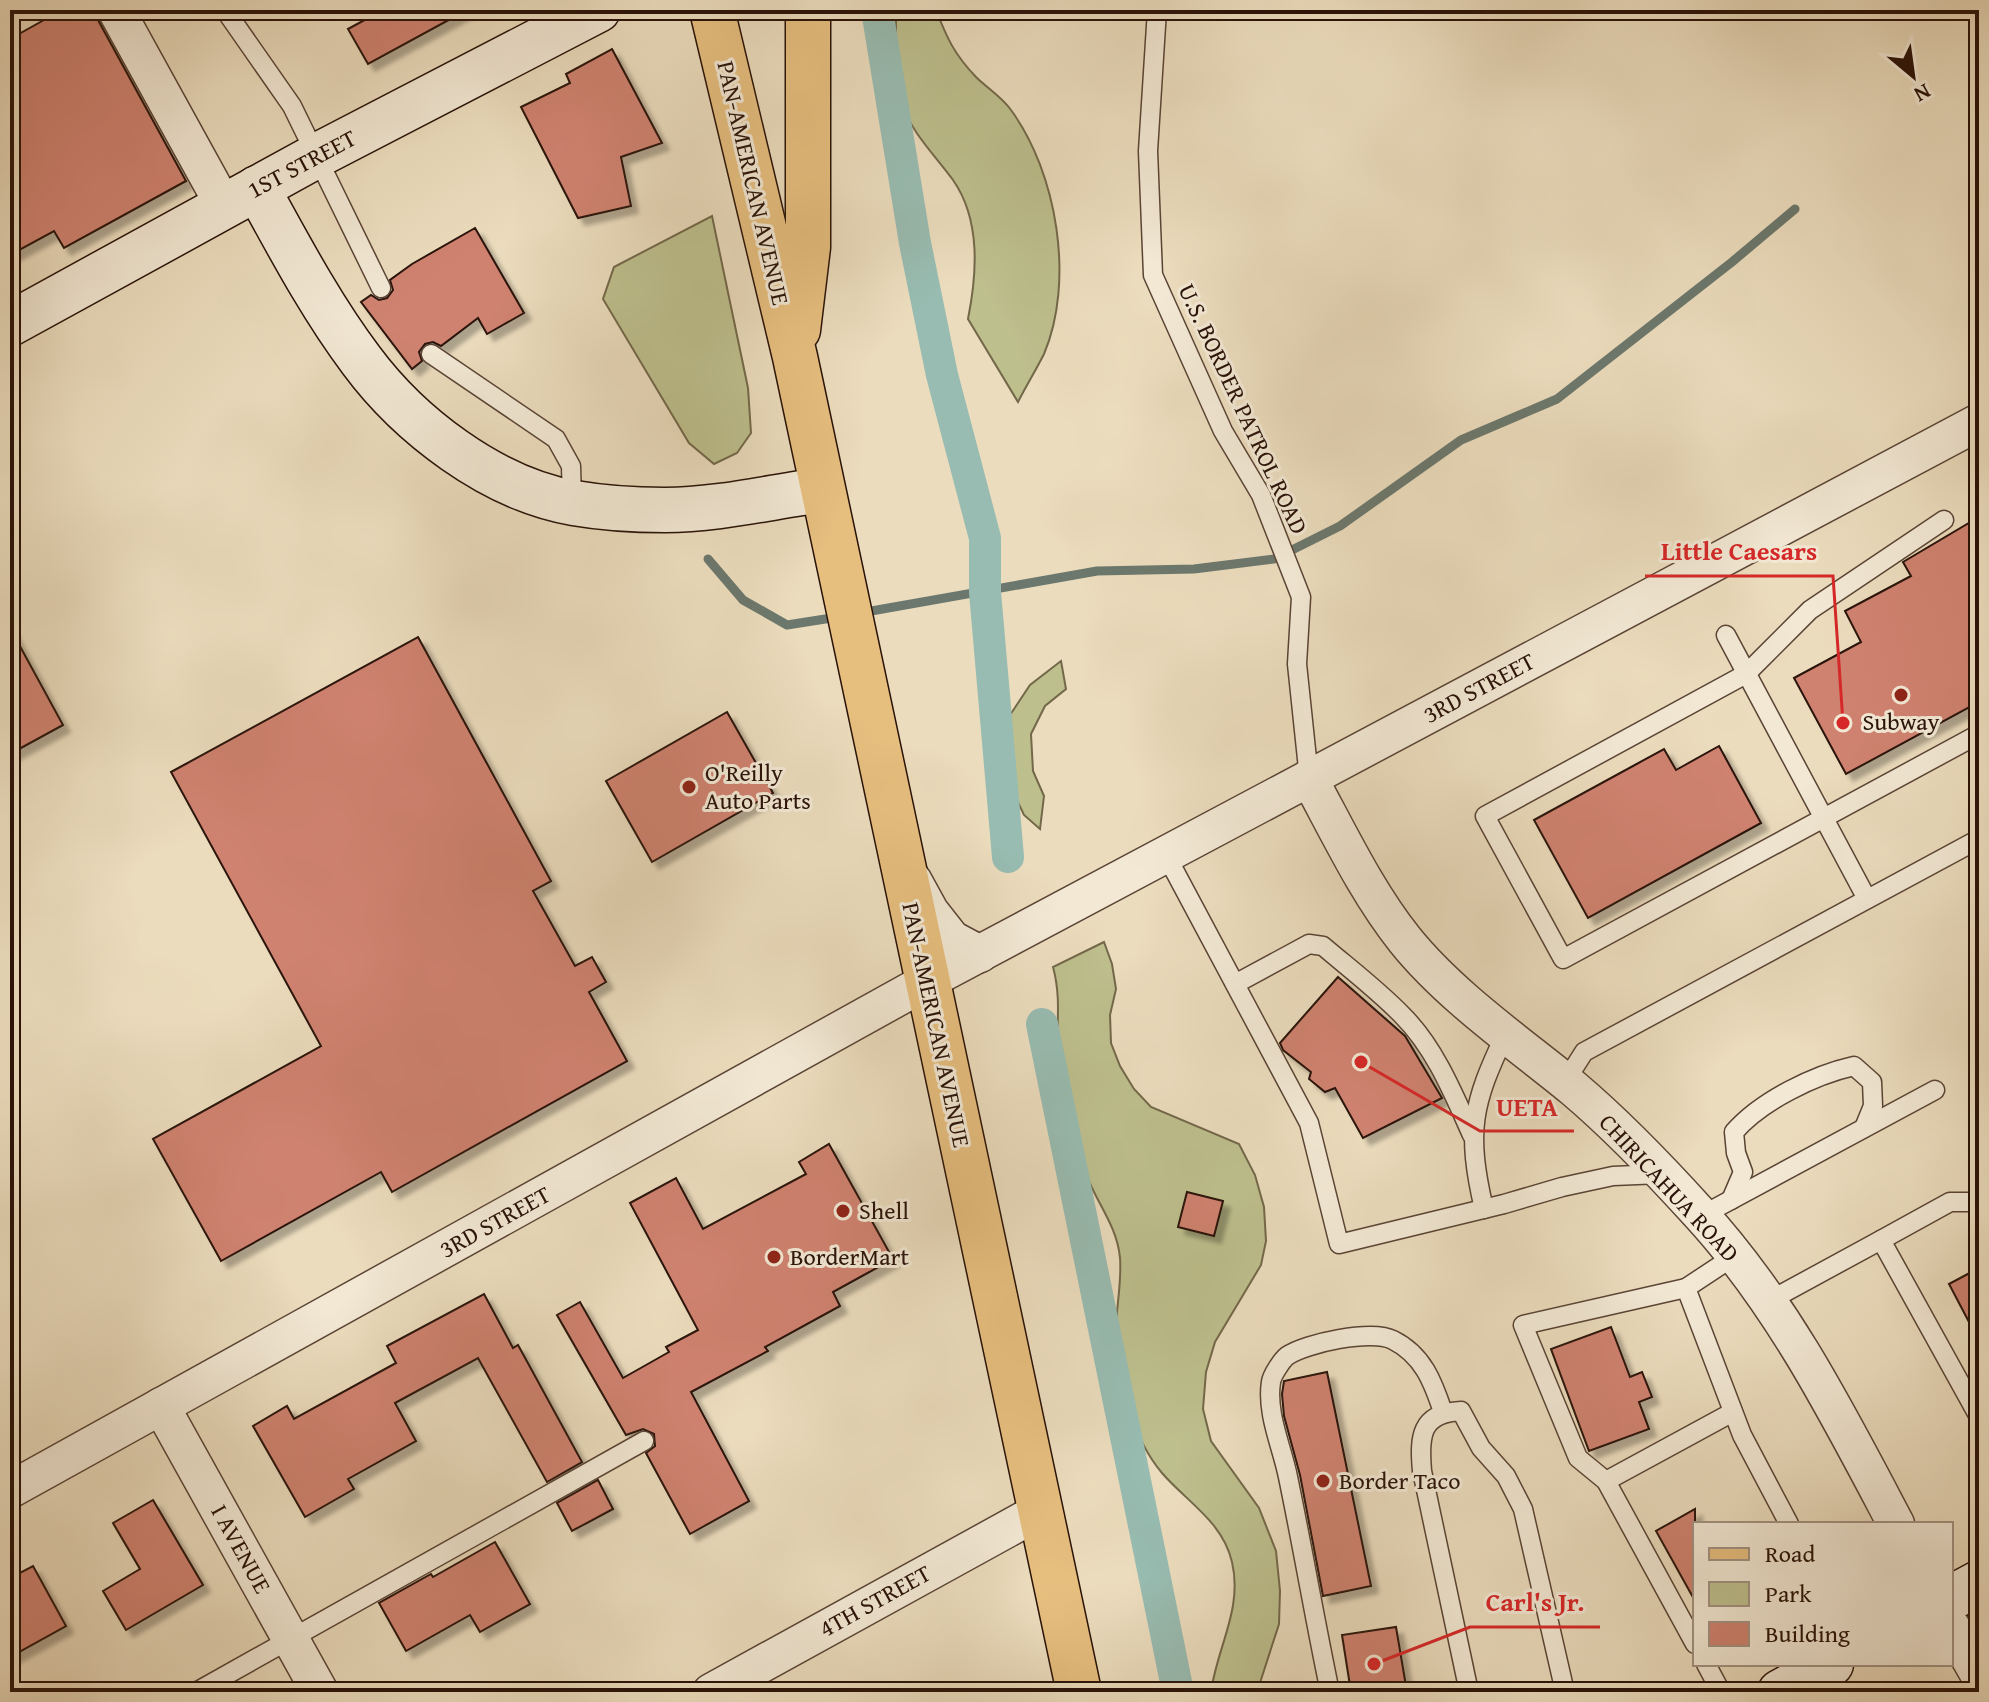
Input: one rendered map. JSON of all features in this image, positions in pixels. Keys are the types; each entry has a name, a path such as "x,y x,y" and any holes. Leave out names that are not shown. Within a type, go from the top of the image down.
{"main road":[{"name":"1ST STREET","path":"10,324 318,155 598,10"},
{"name":"PAN-AMERICAN AVENUE","path":"712,10 795,357 1079,1692"},
{"name":"PAN-AMERICAN AVENUE","path":"795,357 808,247 808,10"},
{"path":"240,197 311,284 361,361 422,427 497,477 572,503 680,509 822,490"},
{"path":"1953,1597 1979,1583"},
{"path":"1780,1692 1827,1666"}],"street":[{"path":"116,10 240,197"},
{"name":"3RD STREET","path":"10,1490 926,982 1979,422"},
{"name":"CHIRICAHUA ROAD","path":"1309,778 1373,893 1406,941 1449,985 1627,1138 1661,1174 1716,1208 1733,1257 1767,1302 1838,1413 1895,1522"},
{"path":"899,856 930,911 952,939 980,954"},
{"name":"I AVENUE","path":"161,1406 320,1692"},
{"name":"4TH STREET","path":"711,1692 1040,1511"},
{"path":"1953,1630 1979,1675"}],"lane":[{"path":"225,10 292,106 381,288"},
{"name":"U.S. BORDER PATROL ROAD","path":"1157,10 1148,151 1153,275 1223,431 1261,495 1301,597 1297,664 1309,778"},
{"path":"431,354 556,439 571,466 572,503"},
{"path":"1944,520 1810,610 1746,674 1485,816 1563,959 1979,734"},
{"path":"1726,635 1867,899"},
{"path":"1565,1082 1584,1052 1979,839"},
{"path":"1166,855 1309,1123 1339,1244 1562,1187 1613,1176 1661,1174"},
{"path":"1235,984 1309,944 1323,946 1416,1031 1439,1068 1472,1135"},
{"path":"1484,1209 1476,1176 1472,1135 1477,1099 1506,1033"},
{"path":"1716,1208 1743,1172 1736,1153 1734,1132 1748,1116 1790,1092 1828,1072 1854,1066 1872,1082 1873,1106 1864,1128"},
{"path":"1716,1208 1935,1090"},
{"path":"1767,1302 1950,1202 1979,1202"},
{"path":"1881,1240 1979,1417"},
{"path":"1693,1640 1606,1481 1578,1458 1523,1325 1686,1288 1733,1257"},
{"path":"1686,1288 1742,1435 1788,1522"},
{"path":"1330,1692 1287,1474 1272,1416 1271,1380 1286,1357 1318,1344 1357,1337 1390,1337 1412,1352 1431,1377 1443,1412"},
{"path":"1469,1692 1419,1444 1427,1423 1443,1412 1461,1411 1481,1448 1506,1476 1523,1509 1565,1692"},
{"path":"1606,1481 1733,1412"},
{"path":"196,1692 644,1441"},
{"path":"1707,1666 1721,1692"}],"green space":[{"path":"896,10 936,10 962,61 1007,105 1027,136 1050,196 1059,261 1058,294 1044,354 1018,402 968,319 975,266 968,212 953,180 918,134 902,103 897,70"},
{"path":"712,216 748,388 751,433 737,453 714,464 689,443 603,299 614,267"},
{"path":"1061,661 1066,689 1045,706 1031,734 1033,771 1044,796 1040,829 1024,815 1006,777 1004,724 1030,685"},
{"path":"1104,942 1116,989 1110,1015 1111,1043 1120,1066 1134,1089 1151,1107 1239,1144 1255,1175 1264,1207 1266,1241 1261,1265 1215,1342 1206,1372 1203,1409 1211,1441 1259,1508 1276,1551 1279,1624 1257,1692 1211,1692 1232,1612 1235,1579 1232,1562 1221,1535 1156,1466 1135,1426 1124,1390 1117,1350 1119,1250 1079,1158 1062,1101 1057,1068 1058,999 1053,967"}],"building":[{"path":"62,10 95,10 186,181 64,248 54,231 10,255 10,169 18,165 10,149 10,39"},
{"path":"383,10 467,10 368,64 348,29"},
{"path":"612,49 662,143 621,157 631,206 578,218 521,107 570,83 566,74"},
{"path":"475,228 524,313 487,334 478,318 441,346 433,342 425,344 419,352 422,361 412,369 361,302 371,295 379,300 387,298 393,290 390,280"},
{"path":"1979,517 1979,702 1846,774 1794,678 1861,642 1845,611 1911,576 1903,562"},
{"path":"10,628 63,725 10,754"},
{"path":"418,637 551,881 533,891 575,966 592,957 606,982 589,992 627,1061 392,1192 381,1172 221,1261 153,1139 321,1046 171,772"},
{"name":"O'Reilly Auto Parts","path":"727,712 773,793 652,862 606,781"},
{"path":"1719,746 1761,823 1588,918 1534,820 1664,749 1676,770"},
{"path":"1338,977 1405,1036 1442,1098 1363,1138 1335,1088 1325,1092 1309,1079 1311,1072 1283,1050 1280,1043"},
{"path":"829,1144 893,1259 833,1292 840,1306 765,1347 768,1351 691,1392 749,1501 690,1534 646,1453 655,1446 654,1434 643,1429 626,1435 557,1315 580,1302 623,1378 669,1352 666,1347 698,1330 630,1203 676,1178 703,1229 806,1174 799,1162"},
{"path":"1187,1192 1223,1201 1214,1236 1178,1227"},
{"path":"1979,1268 1979,1341 1949,1284"},
{"path":"484,1294 513,1348 518,1345 582,1462 547,1482 478,1358 395,1403 416,1441 348,1479 354,1489 305,1517 253,1426 287,1406 294,1419 396,1363 387,1346"},
{"path":"1611,1327 1630,1377 1642,1372 1652,1397 1639,1402 1649,1429 1589,1451 1551,1349"},
{"path":"1327,1372 1371,1586 1323,1596 1300,1475 1284,1416 1282,1394 1284,1381"},
{"path":"598,1480 613,1509 572,1531 557,1503"},
{"path":"153,1500 203,1585 126,1630 103,1591 140,1569 113,1523"},
{"path":"1695,1509 1693,1597 1656,1531"},
{"path":"495,1542 530,1604 480,1632 470,1615 406,1651 379,1603"},
{"path":"33,1566 66,1626 10,1657 10,1578"},
{"path":"1396,1627 1407,1692 1351,1692 1342,1635"}],"waterway":[{"path":"877,10 915,243 942,375 985,538 985,592 1008,857"},
{"path":"860,613 1097,571 1194,569 1274,559 1340,526 1461,440 1557,399 1795,209"},
{"path":"708,559 743,600 787,625 838,617"},
{"path":"1042,1024 1178,1692"}],"place":[{"name":"Subway","path":"1901,695"},
{"name":"Little Caesars","path":"1843,723"},
{"name":"O'Reilly Auto Parts","path":"689,787"},
{"name":"UETA","path":"1361,1062"},
{"name":"Shell","path":"843,1211"},
{"name":"BorderMart","path":"774,1257"},
{"name":"Border Taco","path":"1323,1481"},
{"name":"Carl's Jr.","path":"1374,1664"}]}
